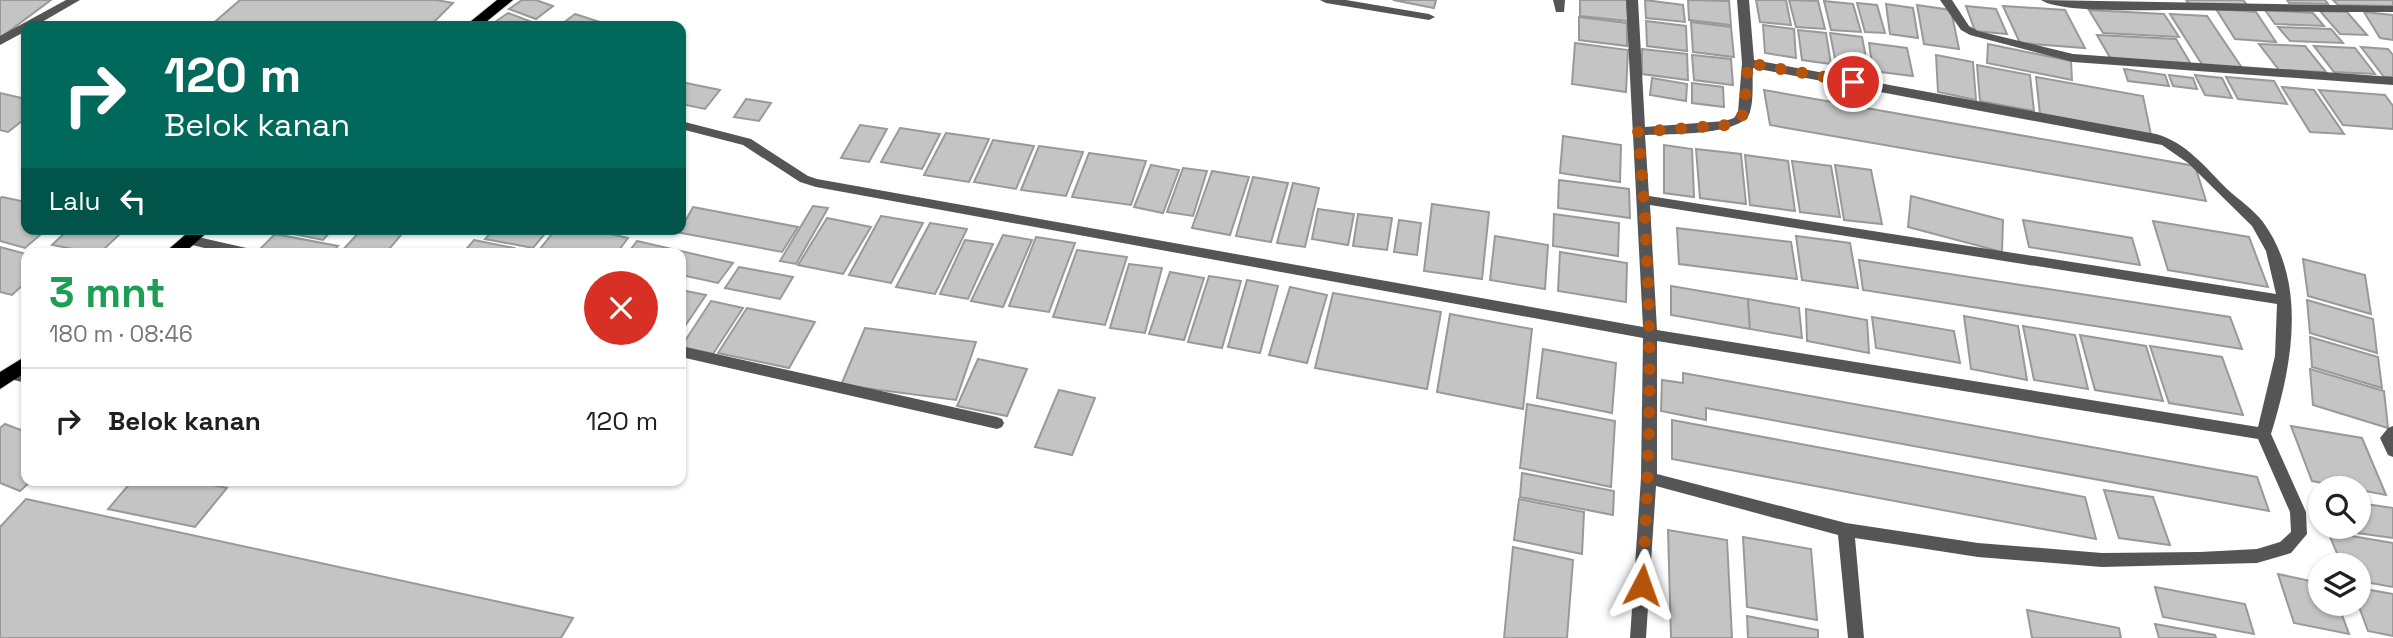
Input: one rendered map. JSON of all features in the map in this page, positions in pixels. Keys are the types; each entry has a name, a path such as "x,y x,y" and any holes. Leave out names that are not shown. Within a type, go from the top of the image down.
{"main road":[{"path":"478,21 506,0"},
{"path":"178,248 195,235"}],"street":[{"path":"37,21 74,0"},
{"path":"1326,0 1429,17"},
{"path":"1632,0 1638,132 1645,200 1650,334 1649,478 1638,638"},
{"path":"1638,132 1726,125 1738,121 1744,113 1748,63 1743,0"},
{"path":"1946,0 1965,28 1973,33 2073,58 2393,81"},
{"path":"2047,0 2132,6 2393,9"},
{"path":"0,41 21,30"},
{"path":"1649,478 1846,530 1978,550 2102,560 2257,556 2285,548 2299,534 2298,512 2263,434 2281,373 2283,277 2273,247 2258,225 2186,153 2169,142 1748,63"},
{"path":"686,126 747,142 804,179 816,183 1650,334 2263,434"},
{"path":"1645,200 2283,300"},
{"path":"199,235 234,248"},
{"path":"686,352 997,423"},
{"path":"2393,432 2388,438 2393,451"},
{"path":"1846,530 1856,638"}],"building":[{"path":"0,0 51,0 21,21 0,38"},
{"path":"240,0 436,0 453,3 435,21 216,21"},
{"path":"522,0 536,0 553,6 536,19 509,9"},
{"path":"1393,0 1436,0 1434,8"},
{"path":"1580,0 1627,0 1628,21 1580,16"},
{"path":"1645,0 1683,5 1685,22 1646,18"},
{"path":"1688,0 1729,1 1731,25 1689,20"},
{"path":"1756,0 1786,0 1791,25 1760,22"},
{"path":"1789,0 1818,1 1825,29 1796,27"},
{"path":"2186,0 2243,0 2247,5 2189,4"},
{"path":"2287,0 2325,0 2328,4 2289,3"},
{"path":"2333,0 2393,0 2393,6 2338,5"},
{"path":"1824,1 1853,4 1861,32 1831,30"},
{"path":"1857,3 1877,5 1885,33 1865,32"},
{"path":"1886,4 1913,8 1918,38 1890,34"},
{"path":"1917,5 1951,10 1959,49 1924,44"},
{"path":"1966,6 1996,9 2007,34 1975,31"},
{"path":"2003,6 2065,10 2085,48 2020,43"},
{"path":"2216,9 2256,12 2276,42 2235,39"},
{"path":"2089,10 2164,14 2179,37 2103,33"},
{"path":"2265,10 2313,13 2324,26 2275,24"},
{"path":"2320,11 2347,12 2367,35 2340,34"},
{"path":"2364,12 2393,15 2393,40 2380,38"},
{"path":"508,13 529,21 496,21"},
{"path":"575,14 597,21 566,21"},
{"path":"2170,14 2207,16 2242,68 2203,66"},
{"path":"1579,17 1627,23 1627,46 1579,40"},
{"path":"1646,21 1686,26 1687,51 1647,46"},
{"path":"1691,22 1731,27 1734,57 1693,52"},
{"path":"1763,25 1794,29 1796,58 1765,53"},
{"path":"2278,27 2331,29 2343,43 2290,41"},
{"path":"1798,30 1826,33 1831,64 1802,60"},
{"path":"1830,33 1862,37 1868,68 1836,64"},
{"path":"2097,35 2176,39 2192,66 2112,61"},
{"path":"1575,43 1628,50 1626,92 1572,84"},
{"path":"1869,43 1907,48 1913,76 1873,71"},
{"path":"1988,44 2071,61 2072,80 1987,63"},
{"path":"2259,44 2305,46 2326,72 2279,70"},
{"path":"2314,46 2355,48 2375,74 2334,72"},
{"path":"2361,47 2388,49 2393,55 2393,77 2384,77"},
{"path":"1642,49 1687,54 1688,80 1642,74"},
{"path":"1692,55 1731,59 1733,85 1694,80"},
{"path":"1936,55 1973,62 1976,100 1938,92"},
{"path":"1977,65 2030,75 2034,111 1980,101"},
{"path":"2124,69 2165,75 2169,86 2128,81"},
{"path":"2169,75 2193,78 2197,89 2173,86"},
{"path":"2195,75 2222,78 2232,98 2205,95"},
{"path":"2036,77 2143,96 2151,135 2040,114"},
{"path":"2226,77 2274,81 2287,104 2238,99"},
{"path":"1652,78 1687,84 1686,101 1650,95"},
{"path":"686,83 720,90 705,109 686,105"},
{"path":"1692,83 1723,87 1724,107 1692,103"},
{"path":"2282,87 2314,90 2344,134 2310,132"},
{"path":"1764,90 2195,166 2206,201 1770,125"},
{"path":"2319,90 2385,95 2393,106 2393,129 2343,125"},
{"path":"0,93 21,98 21,122 8,132 0,130"},
{"path":"746,99 771,103 759,121 734,117"},
{"path":"860,125 887,129 869,162 841,158"},
{"path":"900,128 940,134 922,169 881,162"},
{"path":"946,133 989,139 969,182 924,175"},
{"path":"1563,136 1621,145 1620,182 1560,173"},
{"path":"993,140 1034,146 1016,189 974,182"},
{"path":"1664,145 1692,149 1694,197 1664,193"},
{"path":"1039,146 1083,152 1066,196 1021,190"},
{"path":"1696,149 1741,154 1746,204 1700,198"},
{"path":"1089,153 1146,161 1131,205 1072,197"},
{"path":"1745,155 1788,161 1795,211 1750,205"},
{"path":"1792,161 1831,166 1840,217 1800,212"},
{"path":"1151,165 1179,170 1163,213 1134,207"},
{"path":"1835,165 1871,170 1882,224 1844,220"},
{"path":"1183,168 1207,171 1193,216 1167,212"},
{"path":"1212,171 1249,177 1230,235 1192,228"},
{"path":"1253,177 1288,183 1271,242 1236,236"},
{"path":"1559,180 1629,189 1630,218 1558,208"},
{"path":"1293,183 1319,188 1305,247 1277,243"},
{"path":"1911,196 2003,220 2002,252 1908,227"},
{"path":"0,198 21,201 21,235 40,235 25,248 0,241"},
{"path":"1432,204 1489,212 1482,279 1424,271"},
{"path":"813,206 828,208 796,264 780,261"},
{"path":"693,207 798,227 782,252 686,234 686,220"},
{"path":"1318,209 1354,214 1348,245 1312,239"},
{"path":"1358,214 1392,218 1387,250 1353,246"},
{"path":"1554,214 1619,223 1618,256 1553,246"},
{"path":"881,216 923,223 891,283 849,275"},
{"path":"827,218 871,227 843,274 798,265"},
{"path":"1399,220 1421,223 1417,255 1394,252"},
{"path":"2023,220 2132,238 2140,265 2029,247"},
{"path":"2153,221 2249,237 2268,287 2168,270"},
{"path":"930,223 967,229 935,294 896,287"},
{"path":"1677,228 1791,242 1797,279 1679,264"},
{"path":"63,235 119,235 105,248 68,248 52,245"},
{"path":"274,235 338,246 336,248 261,248"},
{"path":"298,235 328,235 323,240"},
{"path":"356,235 401,235 390,248 345,248"},
{"path":"489,235 544,235 533,248 485,239"},
{"path":"551,235 615,235 628,238 620,248 541,248"},
{"path":"1003,235 1032,240 1003,307 971,301"},
{"path":"1495,236 1548,245 1545,289 1490,280"},
{"path":"1796,236 1850,243 1858,288 1802,280"},
{"path":"1036,237 1075,243 1049,312 1009,306"},
{"path":"474,240 514,248 467,248"},
{"path":"965,240 993,244 968,299 940,294"},
{"path":"637,241 668,248 632,248"},
{"path":"0,247 21,253 21,287 12,295 0,292"},
{"path":"1077,250 1127,257 1105,325 1053,317"},
{"path":"686,252 733,263 718,283 686,276"},
{"path":"1560,252 1627,263 1626,302 1558,291"},
{"path":"2303,259 2365,275 2371,314 2308,296"},
{"path":"1859,260 2230,317 2242,349 1863,290"},
{"path":"1129,264 1162,268 1145,333 1110,328"},
{"path":"739,267 793,277 780,299 725,288"},
{"path":"1170,272 1204,278 1184,340 1149,334"},
{"path":"1209,276 1241,281 1222,348 1188,342"},
{"path":"1247,280 1278,286 1260,353 1228,347"},
{"path":"1671,286 1748,299 1750,329 1671,315"},
{"path":"1290,287 1327,295 1307,363 1269,355"},
{"path":"686,291 706,295 686,325"},
{"path":"1333,293 1441,312 1427,389 1315,368"},
{"path":"1748,299 1799,308 1802,338 1750,329"},
{"path":"2307,300 2373,319 2377,353 2310,333"},
{"path":"711,301 743,308 713,354 686,348 686,339"},
{"path":"747,308 815,322 789,368 718,353"},
{"path":"1806,309 1867,320 1869,353 1807,341"},
{"path":"1450,314 1532,329 1523,409 1437,392"},
{"path":"1964,316 2018,326 2027,380 1971,369"},
{"path":"1872,317 1954,331 1960,363 1876,348"},
{"path":"2023,326 2075,335 2088,389 2034,380"},
{"path":"865,328 976,342 956,400 841,385"},
{"path":"2080,335 2146,346 2163,401 2095,390"},
{"path":"2310,337 2378,357 2382,388 2312,367"},
{"path":"2150,346 2222,357 2243,415 2169,403"},
{"path":"1543,349 1616,363 1612,413 1537,398"},
{"path":"978,359 1027,369 1007,416 957,406"},
{"path":"2310,369 2384,391 2388,428 2313,405"},
{"path":"1683,373 2257,477 2269,511 1706,408 1706,420 1661,411 1662,380 1683,383"},
{"path":"1059,390 1095,398 1072,455 1035,447"},
{"path":"1527,404 1615,421 1611,487 1520,468"},
{"path":"1672,420 2085,497 2096,539 1672,459"},
{"path":"5,424 21,430 21,486 26,486 20,491 0,483 0,428"},
{"path":"2291,426 2362,438 2386,495 2371,492 2371,476 2310,476"},
{"path":"1522,473 1614,491 1613,515 1520,497"},
{"path":"128,486 227,488 195,527 108,509"},
{"path":"2104,490 2153,497 2170,545 2119,538"},
{"path":"26,499 573,618 561,638 0,638 0,527"},
{"path":"1519,499 1584,512 1582,554 1514,540"},
{"path":"2371,505 2393,508 2393,538 2371,535"},
{"path":"1668,530 1727,540 1732,638 1671,638"},
{"path":"1743,537 1811,549 1817,620 1747,607"},
{"path":"2331,539 2369,539 2393,543 2393,587 2371,583 2371,553 2337,553"},
{"path":"1513,547 1573,560 1567,638 1504,638"},
{"path":"2278,574 2308,580 2308,616 2342,616 2349,634 2294,623"},
{"path":"2155,587 2245,604 2254,634 2163,617"},
{"path":"2371,590 2393,594 2393,636 2368,631 2362,616 2371,616"},
{"path":"2027,610 2119,628 2121,638 2032,638"},
{"path":"1747,616 1818,630 1818,638 1748,638"},
{"path":"2155,624 2215,635 2216,638 2159,638"}],"route":[{"path":"1642,585 1649,478 1650,334 1645,200 1638,132 1726,125 1738,121 1744,113 1748,63 1853,82"}]}
